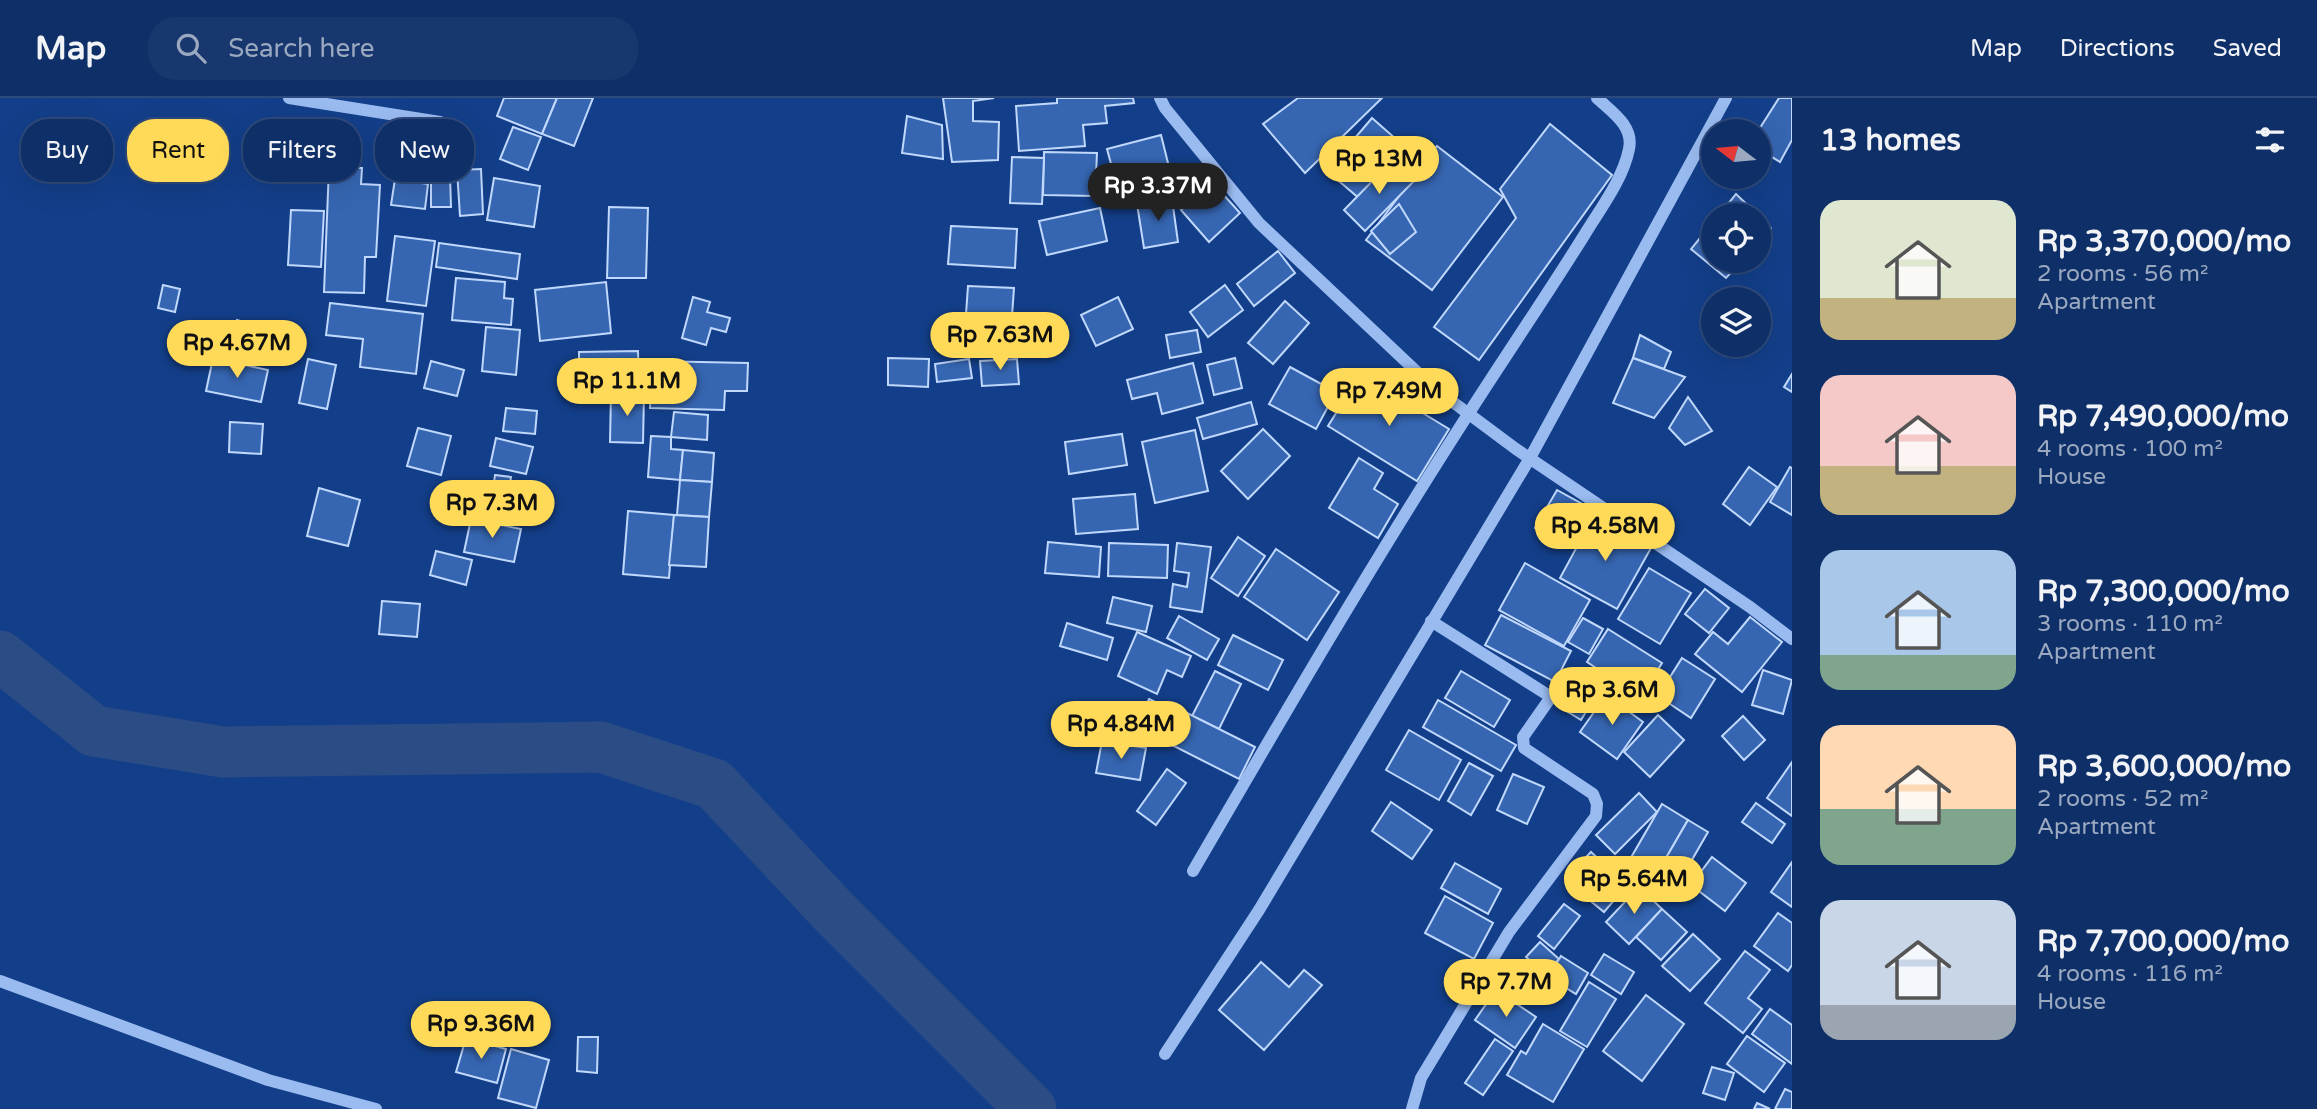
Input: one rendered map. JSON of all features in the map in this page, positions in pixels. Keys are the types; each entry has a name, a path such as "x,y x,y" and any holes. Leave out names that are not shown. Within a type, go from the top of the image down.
{"street":[{"path":"289,98 421,119"},
{"path":"1160,98 1259,223 1434,388 1516,449 1750,607 1792,639"},
{"path":"1193,871 1370,569 1543,303 1618,178 1629,150 1630,137 1626,125 1597,98"},
{"path":"1165,1054 1266,899 1530,458 1726,98"},
{"path":"1412,1109 1421,1078 1509,932 1597,816 1597,804 1592,794 1524,748 1523,737 1551,697 1431,621"},
{"path":"0,981 268,1080 376,1109"}],"building":[{"path":"504,98 557,98 542,134 497,116"},
{"path":"557,98 593,98 574,146 542,134"},
{"path":"943,98 994,98 973,101 973,121 999,122 998,160 952,162"},
{"path":"1057,98 1133,98 1134,103 1105,106 1107,123 1083,125 1085,146 1019,151 1016,106 1057,103"},
{"path":"1298,98 1382,98 1305,173 1263,124"},
{"path":"1779,98 1792,98 1792,140 1780,162 1771,156 1771,119 1766,119"},
{"path":"907,116 942,125 943,159 902,153"},
{"path":"1372,118 1405,147 1360,199 1327,171"},
{"path":"1550,124 1612,175 1479,360 1434,327 1516,218 1500,189"},
{"path":"513,127 541,137 528,170 500,159"},
{"path":"1161,135 1174,187 1121,201 1107,149"},
{"path":"1437,146 1503,197 1432,290 1366,240"},
{"path":"1044,152 1097,153 1095,196 1043,195"},
{"path":"1012,157 1044,158 1042,204 1010,203"},
{"path":"1392,161 1413,182 1365,231 1344,210"},
{"path":"362,168 361,184 380,185 376,257 365,257 364,293 324,292 328,182 361,182"},
{"path":"474,169 481,169 483,214 460,216 458,182 474,182"},
{"path":"494,178 540,186 534,227 487,220"},
{"path":"395,182 428,184 425,209 391,205"},
{"path":"431,182 450,182 451,207 431,207"},
{"path":"1212,182 1240,213 1209,242 1181,210"},
{"path":"1736,194 1745,203 1729,203"},
{"path":"1172,199 1178,242 1144,248 1137,204"},
{"path":"1399,204 1416,232 1390,254 1371,231"},
{"path":"609,207 648,208 646,278 607,278"},
{"path":"1100,208 1107,241 1047,255 1039,221"},
{"path":"291,210 324,211 321,267 288,265"},
{"path":"951,226 1017,229 1015,268 948,264"},
{"path":"395,236 435,241 426,306 387,301"},
{"path":"1701,237 1701,257 1691,249"},
{"path":"439,243 520,254 517,279 436,267"},
{"path":"1278,251 1295,273 1254,306 1237,284"},
{"path":"456,278 505,282 504,298 513,299 511,325 452,320"},
{"path":"606,282 611,333 540,341 535,290"},
{"path":"163,285 180,289 175,312 158,308"},
{"path":"1225,285 1243,310 1208,337 1190,312"},
{"path":"968,286 1014,288 1012,316 966,314"},
{"path":"693,297 710,302 707,312 730,318 726,332 711,328 706,345 682,338"},
{"path":"1118,297 1133,329 1096,346 1081,315"},
{"path":"1285,301 1309,323 1273,364 1248,343"},
{"path":"330,303 423,314 416,374 360,367 363,339 326,335"},
{"path":"237,320 276,332 270,349 232,336"},
{"path":"1020,325 1022,347 969,352 967,330"},
{"path":"486,327 520,330 516,375 482,371"},
{"path":"1197,330 1201,352 1170,358 1166,335"},
{"path":"1640,335 1671,352 1664,369 1633,358"},
{"path":"638,351 639,386 579,388 579,352"},
{"path":"213,358 268,370 261,402 206,391"},
{"path":"888,358 929,359 928,387 888,385"},
{"path":"1235,358 1242,388 1214,395 1207,365"},
{"path":"1633,358 1685,377 1654,418 1613,403"},
{"path":"308,359 336,365 327,409 299,403"},
{"path":"969,359 972,378 937,382 935,364"},
{"path":"1017,359 1019,384 982,386 980,361"},
{"path":"431,361 464,370 457,396 424,388"},
{"path":"652,361 748,363 747,391 725,391 724,410 650,408"},
{"path":"1193,363 1203,403 1162,414 1157,393 1132,399 1127,380"},
{"path":"1290,367 1336,392 1316,429 1269,404"},
{"path":"1792,374 1792,392 1784,387"},
{"path":"1360,375 1449,429 1417,481 1328,426"},
{"path":"611,393 644,394 643,443 610,442"},
{"path":"1688,397 1712,431 1685,445 1669,428"},
{"path":"1251,402 1257,424 1203,439 1197,418"},
{"path":"506,408 537,411 535,434 503,431"},
{"path":"674,412 708,415 707,440 671,437"},
{"path":"230,422 263,424 261,454 229,452"},
{"path":"418,428 451,436 441,475 407,466"},
{"path":"1263,429 1290,456 1248,499 1221,471"},
{"path":"1195,430 1208,491 1155,503 1142,442"},
{"path":"1122,434 1127,465 1069,474 1065,442"},
{"path":"651,436 671,437 671,449 683,450 680,480 648,477"},
{"path":"496,438 533,447 526,474 490,466"},
{"path":"683,450 714,453 712,482 680,480"},
{"path":"1359,458 1383,473 1374,489 1398,504 1378,538 1329,508"},
{"path":"1749,467 1777,487 1750,525 1723,504"},
{"path":"1790,467 1792,468 1792,515 1770,502"},
{"path":"495,475 511,477 509,490 524,492 520,520 489,516"},
{"path":"680,480 712,482 709,517 677,515"},
{"path":"319,488 360,500 348,546 307,536"},
{"path":"1557,490 1584,505 1561,544 1535,528"},
{"path":"1135,494 1138,529 1076,534 1073,499"},
{"path":"628,511 674,515 669,578 623,574"},
{"path":"674,515 709,517 706,567 669,565"},
{"path":"1593,517 1651,548 1617,609 1560,578"},
{"path":"471,519 521,529 514,562 464,552"},
{"path":"1238,537 1265,556 1238,596 1211,578"},
{"path":"1048,542 1101,547 1099,577 1045,573"},
{"path":"1109,543 1168,545 1167,578 1108,576"},
{"path":"1177,543 1211,547 1202,612 1170,607 1173,584 1187,587 1189,573 1174,571"},
{"path":"1276,549 1339,592 1307,640 1244,597"},
{"path":"436,551 472,560 466,585 430,575"},
{"path":"1525,563 1590,600 1564,646 1499,610"},
{"path":"1649,568 1691,593 1660,644 1618,619"},
{"path":"1705,589 1729,608 1709,633 1685,614"},
{"path":"1113,597 1152,606 1146,632 1107,623"},
{"path":"382,601 420,604 417,637 379,634"},
{"path":"1501,615 1571,651 1555,682 1485,645"},
{"path":"1179,616 1219,639 1207,660 1167,638"},
{"path":"1750,617 1782,642 1742,692 1695,654 1713,632 1728,644"},
{"path":"1583,618 1603,629 1589,654 1568,642"},
{"path":"1067,623 1113,638 1107,660 1060,646"},
{"path":"1608,629 1662,663 1641,697 1587,662"},
{"path":"1137,632 1191,656 1182,677 1167,670 1157,694 1118,676"},
{"path":"1233,635 1283,660 1268,690 1218,665"},
{"path":"1682,658 1715,679 1691,718 1658,696"},
{"path":"1763,670 1792,680 1783,714 1752,705"},
{"path":"1215,671 1241,684 1219,729 1192,716"},
{"path":"1461,671 1510,700 1494,727 1445,698"},
{"path":"1577,673 1601,688 1581,720 1558,706"},
{"path":"1606,695 1643,722 1617,759 1580,732"},
{"path":"1149,699 1170,709 1156,741 1135,731"},
{"path":"1438,700 1516,745 1501,771 1423,727"},
{"path":"1183,711 1255,747 1239,779 1168,743"},
{"path":"1658,715 1684,740 1650,777 1624,752"},
{"path":"1743,716 1765,740 1744,760 1722,736"},
{"path":"1409,730 1461,760 1439,800 1386,770"},
{"path":"1102,741 1146,748 1140,780 1096,773"},
{"path":"1792,762 1792,816 1767,798"},
{"path":"1469,763 1493,776 1471,815 1448,801"},
{"path":"1167,769 1186,783 1156,825 1137,811"},
{"path":"1513,774 1544,787 1527,824 1497,810"},
{"path":"1639,793 1657,812 1615,854 1596,835"},
{"path":"1391,802 1432,830 1412,859 1372,831"},
{"path":"1756,803 1785,824 1772,843 1742,822"},
{"path":"1662,804 1688,820 1655,877 1629,861"},
{"path":"1688,820 1708,832 1675,889 1655,877"},
{"path":"1591,852 1606,866 1587,887 1571,873"},
{"path":"1712,857 1746,883 1725,911 1691,885"},
{"path":"1792,862 1792,907 1771,892"},
{"path":"1455,863 1501,889 1488,914 1441,888"},
{"path":"1611,869 1628,884 1604,912 1587,898"},
{"path":"1639,887 1662,909 1629,944 1606,922"},
{"path":"1445,896 1493,923 1474,959 1425,933"},
{"path":"1564,904 1580,916 1554,949 1538,936"},
{"path":"1662,909 1687,932 1661,960 1636,937"},
{"path":"1778,913 1792,923 1792,965 1788,971 1754,946"},
{"path":"1693,934 1720,959 1690,991 1662,966"},
{"path":"1540,942 1559,959 1545,974 1526,957"},
{"path":"1745,951 1770,970 1748,998 1762,1009 1743,1033 1705,1003"},
{"path":"1604,954 1634,972 1621,994 1591,975"},
{"path":"1561,956 1588,973 1576,994 1548,977"},
{"path":"1261,962 1289,987 1304,970 1322,985 1264,1050 1219,1010"},
{"path":"1589,982 1616,999 1587,1047 1560,1031"},
{"path":"1496,990 1536,1017 1515,1048 1475,1020"},
{"path":"1646,995 1684,1024 1642,1081 1603,1051"},
{"path":"1770,1009 1792,1025 1792,1064 1752,1034"},
{"path":"1543,1024 1584,1049 1553,1102 1507,1075 1521,1051 1526,1054"},
{"path":"1747,1036 1785,1063 1764,1092 1727,1064"},
{"path":"578,1037 598,1037 597,1073 577,1071"},
{"path":"466,1038 506,1049 497,1083 456,1072"},
{"path":"1495,1039 1513,1051 1483,1095 1465,1083"},
{"path":"511,1049 549,1060 536,1108 498,1098"},
{"path":"1712,1067 1734,1073 1725,1100 1703,1093"},
{"path":"1785,1089 1792,1092 1792,1109 1775,1109"},
{"path":"1757,1103 1770,1109 1754,1109"}],"waterway":[{"path":"0,656 94,731 223,752 601,747 714,784 834,912 1031,1109"}]}
